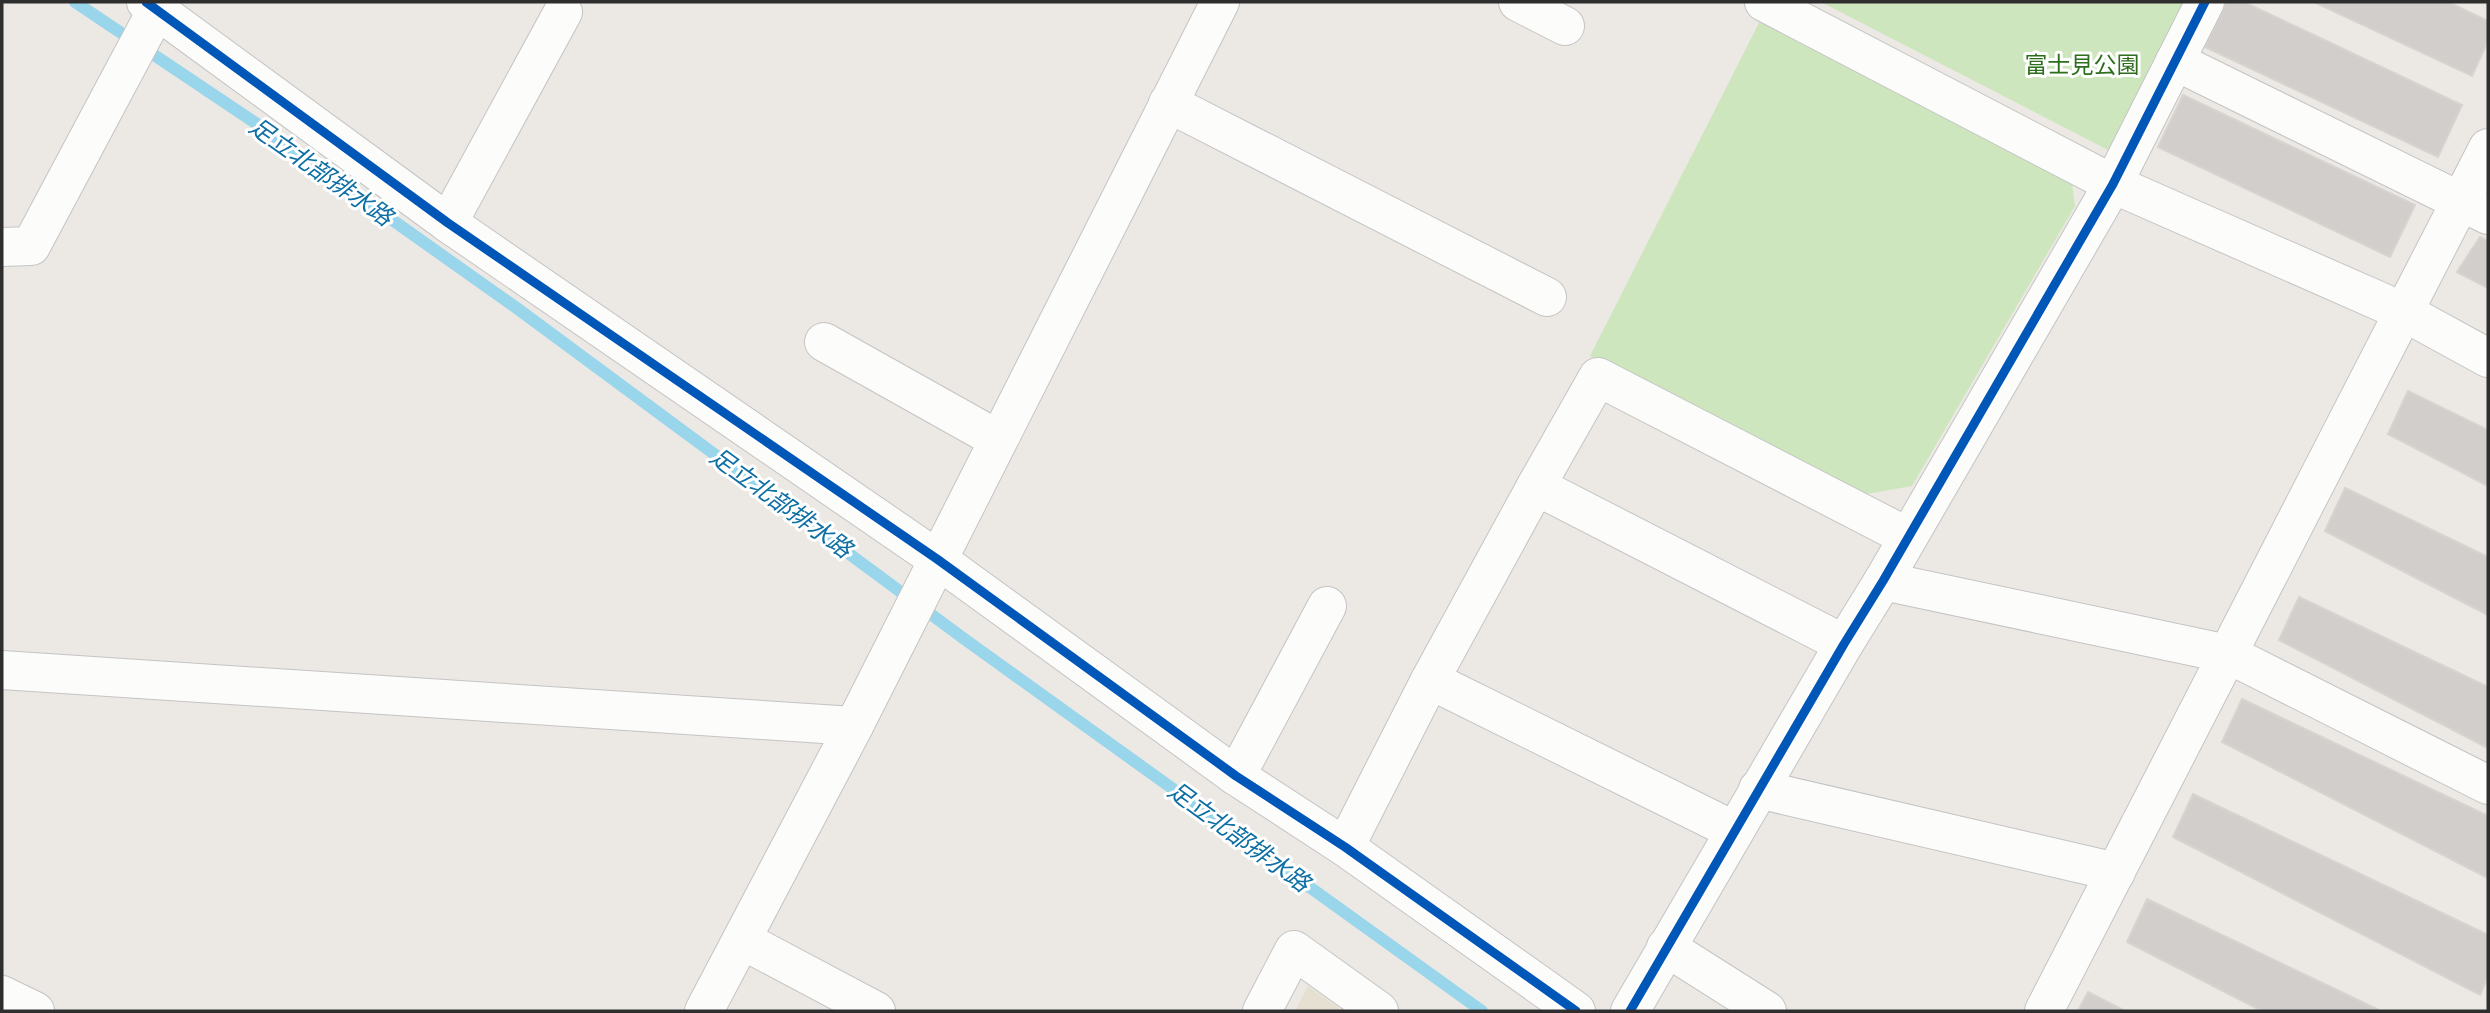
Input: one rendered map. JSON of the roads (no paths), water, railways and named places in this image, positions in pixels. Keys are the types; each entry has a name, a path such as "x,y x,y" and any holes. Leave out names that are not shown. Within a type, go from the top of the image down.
{"street":[{"path":"704,1011 854,726 1220,2"},
{"path":"1518,2 1565,26"},
{"path":"1764,2 2113,184 2404,312 2488,358"},
{"path":"1630,1011 2113,184 2205,2"},
{"path":"2,247 31,246 155,4 448,223 937,559 1236,776 1345,847 1576,1011"},
{"path":"448,223 563,12"},
{"path":"2175,61 2475,208"},
{"path":"1168,103 1546,298"},
{"path":"2044,1011 2404,312 2475,208 2488,148"},
{"path":"824,342 997,439"},
{"path":"1345,847 1430,680 1598,377 1908,537"},
{"path":"1536,486 1844,644"},
{"path":"1883,581 2228,654 2488,785"},
{"path":"1236,776 1327,606"},
{"path":"2,670 854,726"},
{"path":"1430,680 1735,831"},
{"path":"1758,789 2116,872"},
{"path":"742,940 876,1011"},
{"path":"1666,947 1767,1011"},
{"path":"1262,1011 1294,950 1379,1011"},
{"path":"2,995 35,1011"}],"waterway":[{"name":"足立北部排水路","path":"75,2 254,122 518,309 963,638 1482,1011"}],"park label":[{"name":"富士見公園","path":"2082,65"}]}
